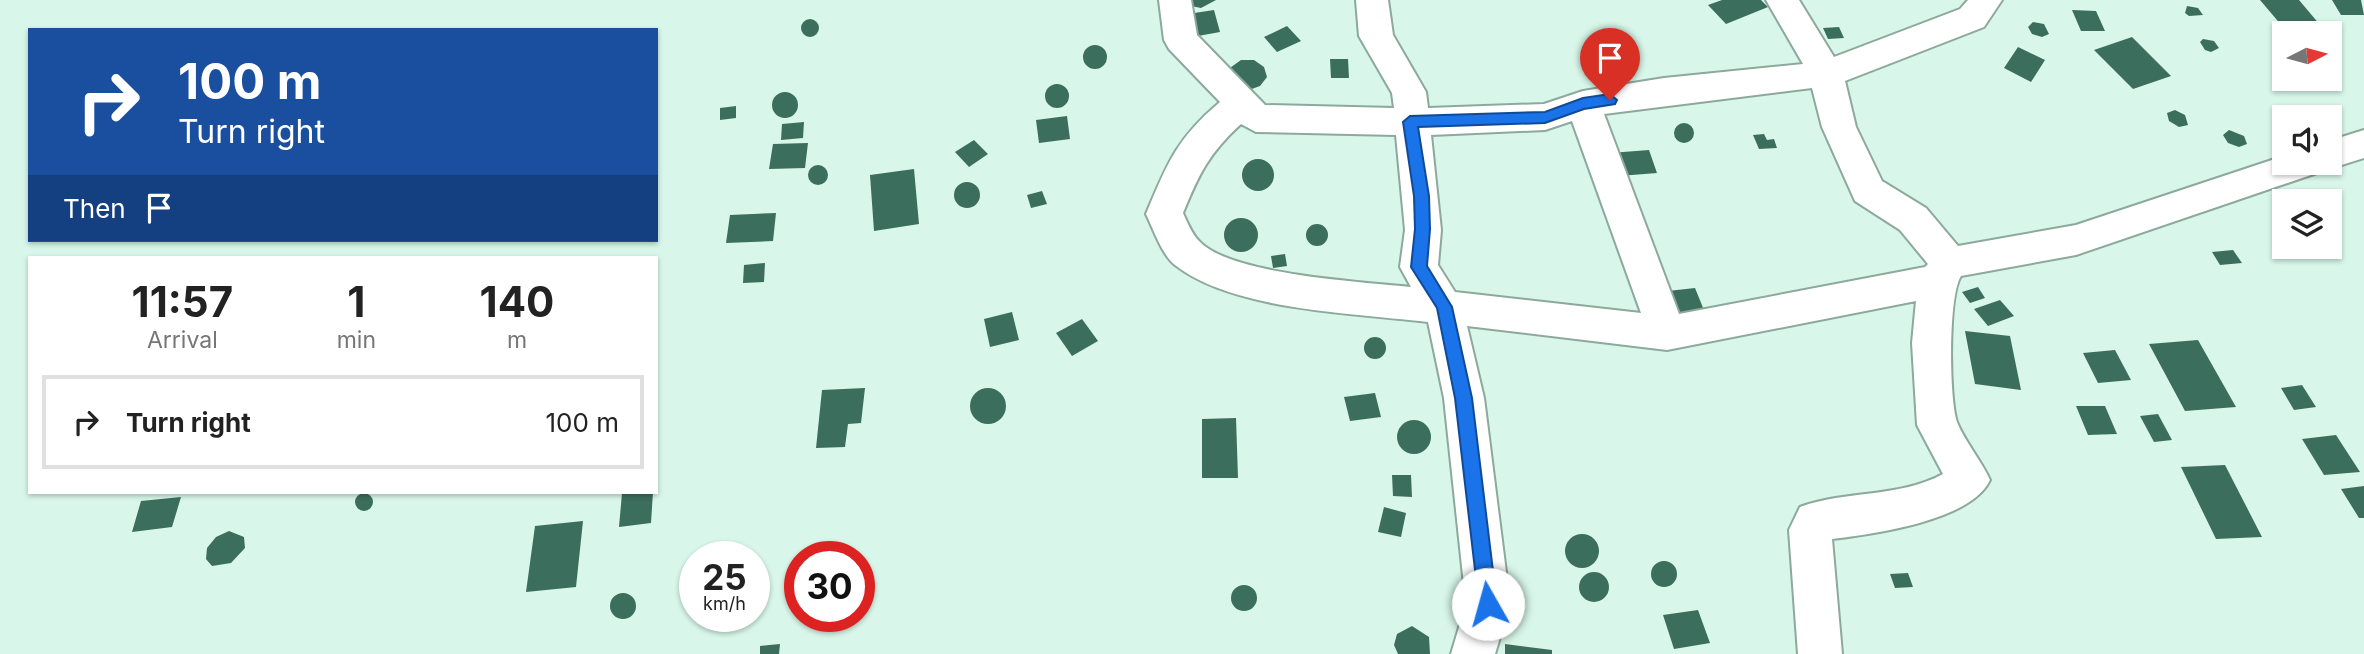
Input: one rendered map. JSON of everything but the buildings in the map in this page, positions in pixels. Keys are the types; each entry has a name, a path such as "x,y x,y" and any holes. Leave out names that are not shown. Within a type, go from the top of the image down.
{"street":[{"path":"1175,0 1181,40 1240,105 1256,118 1410,122 1545,117 1583,104 1664,91 1826,74 1972,18 1986,0"},
{"path":"1372,0 1376,36 1409,92 1423,229 1419,267 1444,307 1464,398 1488,604 1474,654"},
{"path":"1782,0 1826,74 1839,127 1868,191 1913,219 1943,272 1931,343 1937,425 1969,480 1954,492 1850,519 1815,521 1810,530 1820,654"},
{"path":"1583,104 1667,333"},
{"path":"1240,105 1204,135 1186,162 1164,214 1185,253 1234,278 1294,290 1667,333 2076,240 2272,174"},
{"path":"2342,151 2364,144"}],"route":[{"path":"1488,604 1464,398 1444,307 1419,267 1423,229 1421,196 1410,122 1545,117 1583,104 1610,100"}]}
